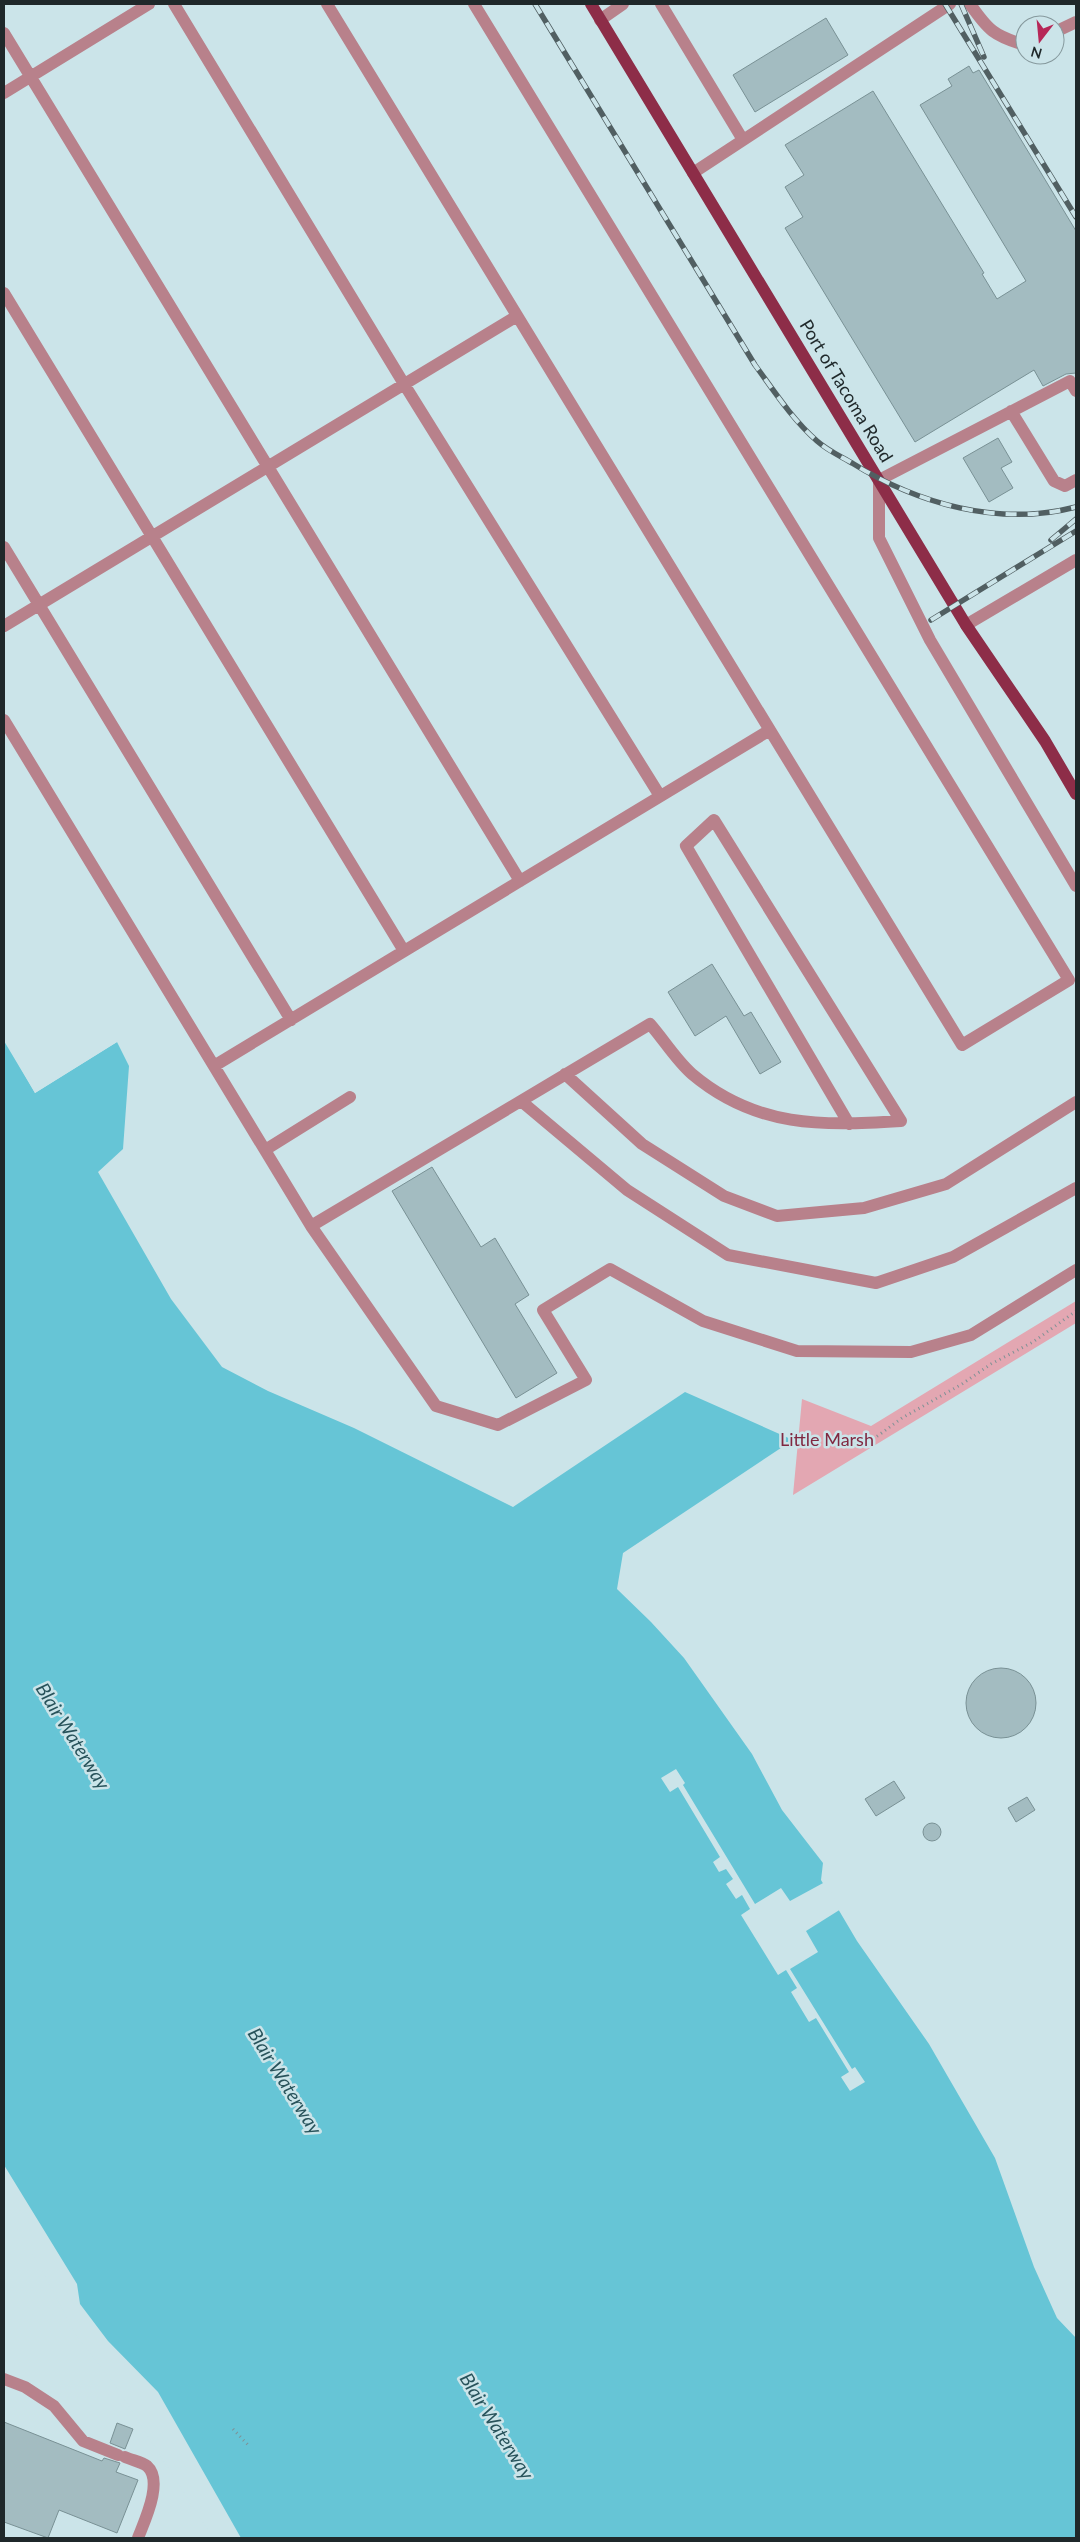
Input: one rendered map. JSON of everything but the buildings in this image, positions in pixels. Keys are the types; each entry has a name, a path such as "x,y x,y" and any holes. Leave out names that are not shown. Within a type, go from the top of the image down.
{"main road":[{"name":"Port of Tacoma Road","path":"590,4 966,626 1072,778 1076,794"}],"street":[{"path":"4,93 149,4"},
{"path":"174,4 404,384 660,796"},
{"path":"327,4 962,1045 1069,980 474,4"},
{"path":"600,20 623,4"},
{"path":"661,4 743,140"},
{"path":"693,173 950,4"},
{"path":"970,4 987,28 1007,40 1015,42"},
{"path":"4,33 520,881"},
{"path":"4,293 404,951"},
{"path":"4,626 518,316"},
{"path":"1076,391 1070,381 879,480 879,538 930,640 1076,886"},
{"path":"1011,410 1054,481 1064,486 1076,480"},
{"path":"4,547 291,1020"},
{"path":"966,626 1076,560"},
{"path":"4,720 312,1226 436,1406 498,1425 586,1380 543,1310 610,1269 703,1321 797,1351 911,1352 971,1335 1076,1270"},
{"path":"214,1066 770,730"},
{"path":"312,1226 650,1024 691,1073 738,1106 792,1122 849,1124 901,1121 714,820 686,846 849,1124"},
{"path":"565,1074 642,1144 724,1196 777,1216 864,1208 946,1184 1076,1102"},
{"path":"265,1150 350,1097"},
{"path":"521,1101 628,1190 728,1255 876,1283 953,1257 1076,1188"},
{"path":"4,2379 25,2387 54,2406 83,2441 147,2466 153,2481 149,2510 138,2538"}],"path":[{"path":"835,1440 863,1445 868,1443 902,1418 962,1384 991,1364 1032,1342 1076,1311"},
{"path":"233,2429 250,2447"}],"green space":[{"name":"Little Marsh","path":"1076,1301 1076,1323 793,1495 802,1399 871,1426"}],"water":[{"name":"Blair Waterway","path":"4,1041 35,1093 117,1042 129,1066 123,1149 98,1172 171,1299 222,1367 268,1391 354,1428 513,1507 685,1392 793,1440 623,1553 617,1589 684,1658 752,1754 782,1810 823,1863 821,1880 857,1941 929,2044 995,2158 1034,2267 1057,2318 1076,2338 1076,2538 216,2538 4,2202"}],"pier":[{"path":"4,1039 36,1089 116,1040 117,1042 35,1093"},
{"path":"676,1769 685,1783 683,1785 755,1904 781,1888 790,1901 825,1882 841,1909 806,1931 818,1952 790,1969 852,2069 855,2067 865,2082 850,2091 841,2077 849,2072 816,2018 809,2022 791,1992 797,1988 786,1970 778,1975 741,1915 750,1909 742,1895 736,1899 726,1884 733,1879 726,1869 719,1872 713,1862 720,1857 678,1787 670,1792 661,1778"},
{"path":"4,2165 77,2284 80,2304 108,2341 158,2392 241,2538 213,2538 119,2391 74,2332 48,2281 4,2206"}],"railway":[{"path":"535,4 755,365 791,414 817,441 829,450 904,490 960,508 989,513 1018,514 1047,513 1076,507"},
{"path":"945,4 1076,217"},
{"path":"961,4 984,57"},
{"path":"1051,540 1076,519"},
{"path":"931,620 1076,531"}]}
